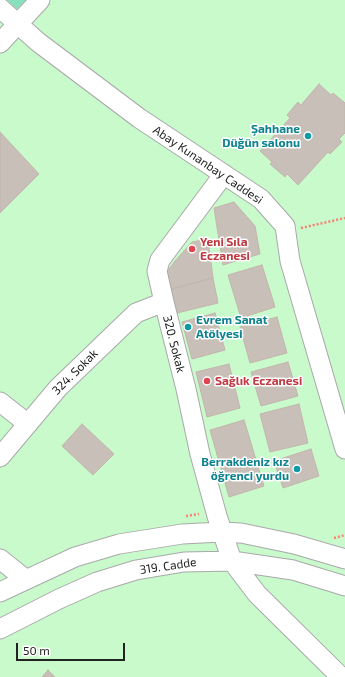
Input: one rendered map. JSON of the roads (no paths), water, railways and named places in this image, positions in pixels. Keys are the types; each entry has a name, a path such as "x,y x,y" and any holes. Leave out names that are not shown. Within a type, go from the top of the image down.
{"street":[{"path":"0,43 40,0"},
{"name":"Abay Kunanbay Caddesi","path":"0,8 38,42 139,118 261,199 285,226 290,261 345,449"},
{"name":"320. Sokak","path":"224,174 160,260 157,271 164,302 186,389 200,454 222,532 232,561 257,594 341,677"},
{"name":"324. Sokak","path":"0,457 58,388 136,313 164,302"},
{"path":"0,402 28,424"},
{"path":"0,592 25,579 75,557 119,544 182,534 222,532 241,533 294,544 345,559"},
{"path":"0,559 25,579"},
{"name":"319. Cadde","path":"0,629 59,599 97,582 136,570 184,562 232,561 293,570 345,586"}],"place":[{"name":"Şahhane Düğün salonu","path":"308,136"},
{"name":"Yeni Sıla Eczanesi","path":"192,249"},
{"name":"Evrem Sanat Atölyesi","path":"188,327"},
{"name":"Sağlık Eczanesi","path":"207,381"},
{"name":"Berrakdeniz kız öğrenci yurdu","path":"297,469"}]}
